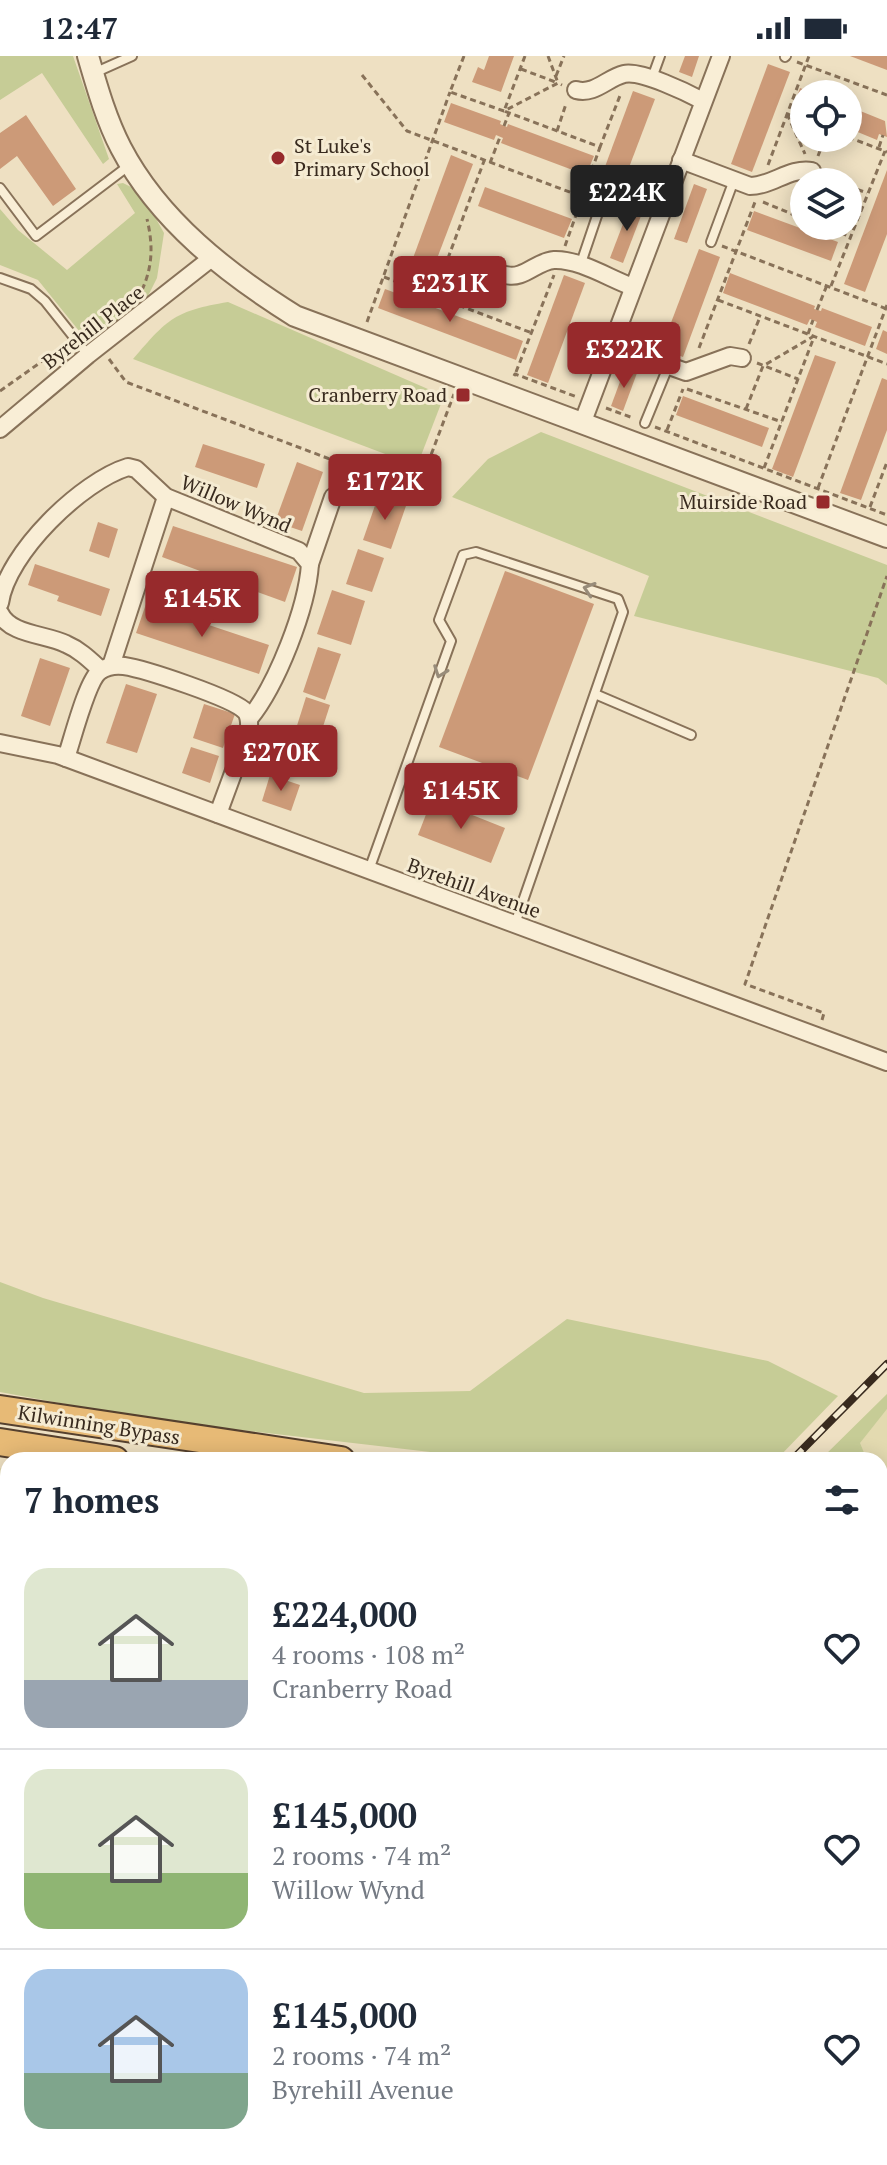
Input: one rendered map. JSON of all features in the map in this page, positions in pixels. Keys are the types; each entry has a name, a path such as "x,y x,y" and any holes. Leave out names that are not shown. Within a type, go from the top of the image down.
{"highway":[{"name":"Kilwinning Bypass","path":"0,1409 48,1419 284,1452"},
{"name":"Kilwinning Bypass","path":"0,1442 64,1452"}],"street":[{"path":"582,424 721,56"},
{"path":"90,65 109,122 131,164 172,220 256,292 295,316 810,511 887,537"},
{"path":"574,90 589,91 629,73 652,79 703,101"},
{"path":"681,160 734,180 761,185 790,174"},
{"name":"Byrehill Place","path":"0,429 93,350 213,257"},
{"path":"506,275 515,276 548,261 560,261 633,287"},
{"path":"611,345 681,372 730,356 743,358"},
{"name":"Willow Wynd","path":"0,603 10,571 27,543 62,510 103,479 128,467 136,469 166,497 223,523 299,551 310,564"},
{"path":"106,668 166,497"},
{"path":"249,719 260,706 282,658 333,497"},
{"path":"0,613 12,627 63,642 106,668"},
{"path":"66,758 95,676 106,668 121,665 153,673 245,710 249,730 218,814"},
{"name":"Byrehill Avenue","path":"0,743 66,758 887,1062"}],"lane":[{"path":"90,65 132,56"},
{"path":"652,79 660,56"},
{"path":"0,188 36,236 131,164"},
{"path":"711,242 734,180"},
{"path":"580,266 601,204"},
{"path":"0,278 31,289 76,339 93,350"},
{"path":"645,423 668,367"},
{"path":"369,870 451,641 439,620 463,555 476,552 618,599 623,612 515,924"},
{"path":"595,694 691,735"}],"path":[{"path":"367,322 464,56"},
{"path":"504,126 525,56"},
{"path":"548,56 558,83"},
{"path":"556,76 564,56"},
{"path":"786,56 887,95"},
{"path":"761,185 809,56"},
{"path":"520,69 574,90 557,131"},
{"path":"515,374 629,73"},
{"path":"362,75 407,131 601,204"},
{"path":"507,112 558,83"},
{"path":"450,92 600,147"},
{"path":"787,114 811,168"},
{"path":"878,148 883,135"},
{"path":"490,163 500,137"},
{"path":"862,142 886,152 862,208"},
{"path":"434,296 484,160"},
{"path":"862,192 868,194"},
{"path":"667,431 756,199 790,213"},
{"path":"141,292 151,264 152,246 144,211"},
{"path":"817,310 849,240"},
{"path":"711,242 887,307 810,511"},
{"path":"384,277 532,333"},
{"path":"718,300 887,364"},
{"path":"760,316 743,358 798,379"},
{"path":"808,334 813,320"},
{"path":"746,409 763,366 814,336"},
{"path":"764,468 814,336"},
{"path":"0,391 76,339"},
{"path":"93,350 126,382 417,492 460,379"},
{"path":"684,388 782,422"},
{"path":"870,509 887,462"},
{"path":"816,1036 824,1013 745,984 887,576"}],"shaded area":[{"path":"887,1409 887,1452 863,1452 859,1443"}],"green space":[{"path":"0,56 73,56 109,159 103,164 42,73 0,100"},
{"path":"123,183 141,192 164,233 157,278 146,300 101,334 89,336 88,342 38,280 0,265 0,209 18,230 67,270 135,213 117,184"},
{"path":"228,302 444,396 417,466 133,359 174,318"},
{"path":"541,432 887,565 887,685 878,678 634,616 649,576 452,497 488,459"},
{"path":"0,1282 43,1298 364,1393 470,1391 567,1319 768,1361 838,1396 784,1452 430,1452 146,1419 0,1392"},
{"path":"887,1394 887,1409 860,1443 864,1452 828,1452"}],"building":[{"path":"489,56 514,56 501,92 472,82 478,67 484,70"},
{"path":"685,56 699,56 692,77 679,72"},
{"path":"850,56 887,56 887,70"},
{"path":"768,64 790,72 752,172 731,164"},
{"path":"633,91 655,99 617,199 596,191"},
{"path":"451,103 501,121 500,124 507,127 508,124 594,156 586,175 501,143 503,138 496,135 494,140 444,122"},
{"path":"862,112 885,121 887,137 879,134 877,140 862,134"},
{"path":"26,115 76,189 53,206 17,156 0,169 0,133"},
{"path":"451,155 473,164 430,277 409,269"},
{"path":"887,170 887,234 865,292 844,284"},
{"path":"694,184 707,189 687,243 674,239"},
{"path":"485,187 572,219 564,238 478,206"},
{"path":"631,203 644,208 623,263 610,258"},
{"path":"754,211 790,224 790,240 838,242 831,261 747,230"},
{"path":"699,249 720,257 683,357 661,349"},
{"path":"730,273 815,306 814,309 821,311 822,308 872,327 865,346 815,327 817,322 810,319 807,325 723,293"},
{"path":"564,275 585,283 548,383 527,375"},
{"path":"385,289 523,341 516,360 378,308"},
{"path":"883,330 887,332 887,354 876,349"},
{"path":"815,355 836,362 793,477 772,469"},
{"path":"625,368 637,373 623,411 611,406"},
{"path":"882,378 887,380 887,430 861,500 840,493"},
{"path":"683,396 769,428 762,447 676,415"},
{"path":"203,444 265,464 257,488 195,467"},
{"path":"297,462 323,472 302,531 275,522"},
{"path":"379,494 407,503 391,549 363,540"},
{"path":"98,522 118,529 109,558 89,551"},
{"path":"173,526 297,567 285,602 162,557"},
{"path":"358,549 384,558 372,592 346,584"},
{"path":"35,564 110,589 101,616 57,601 59,596 28,585"},
{"path":"505,571 594,604 528,780 439,747"},
{"path":"332,590 365,601 351,645 317,634"},
{"path":"146,604 269,645 259,674 136,633"},
{"path":"318,647 341,654 325,700 303,692"},
{"path":"40,658 70,668 50,726 21,716"},
{"path":"126,684 157,694 137,753 106,743"},
{"path":"306,697 330,705 319,739 295,732"},
{"path":"204,704 235,714 223,748 193,738"},
{"path":"285,736 311,744 300,777 274,768"},
{"path":"191,747 219,756 210,783 182,773"},
{"path":"270,775 300,785 291,811 262,801"},
{"path":"432,799 505,828 491,863 418,835"}],"railway":[{"path":"800,1452 887,1364"}],"place":[{"name":"St Luke's Primary School","path":"278,158"},
{"name":"Cranberry Road","path":"463,395"},
{"name":"Muirside Road","path":"823,502"}]}
